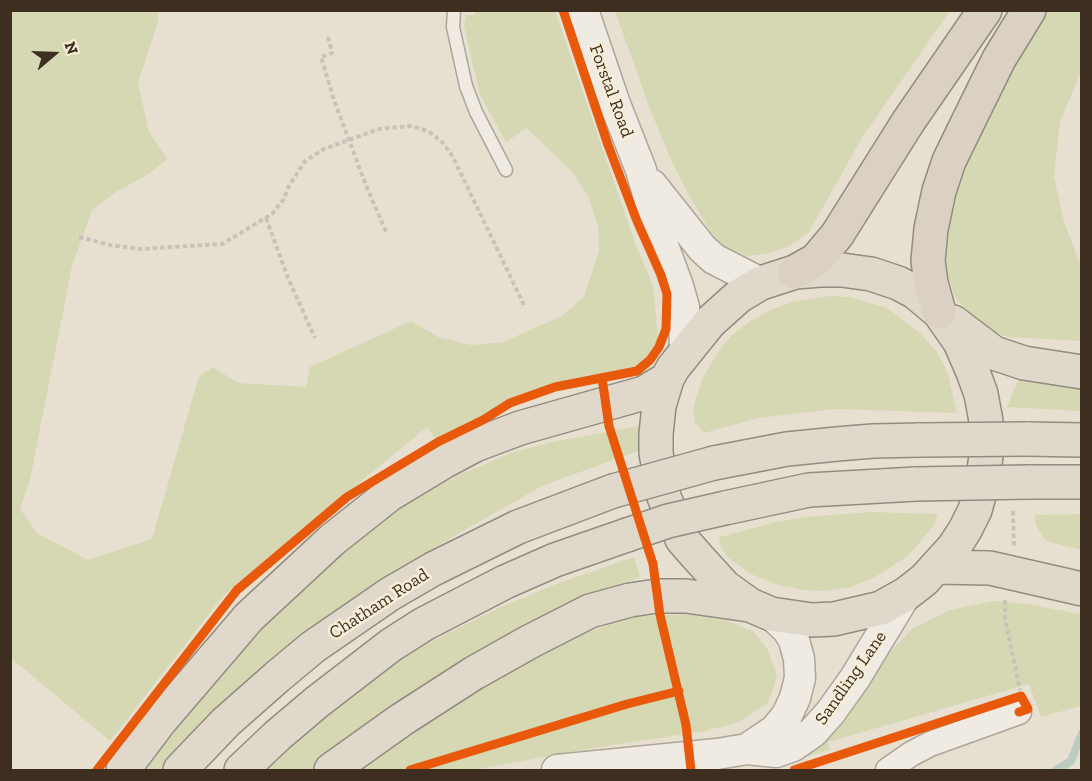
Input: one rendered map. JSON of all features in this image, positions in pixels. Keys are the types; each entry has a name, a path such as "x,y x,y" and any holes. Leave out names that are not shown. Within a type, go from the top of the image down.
{"highway":[{"path":"760,610 725,587 682,539 664,497 656,453 659,406 676,367 698,335 725,307 761,284 795,272 816,260 837,235 908,122 984,10"},
{"path":"331,771 401,720 474,673 531,640 590,611 630,600 657,596 686,596 812,620 834,619 881,608 906,594 924,580 954,548 975,510 982,484 986,456 986,421 981,394 973,372 960,342 939,312 928,261 931,229 939,191 949,161 999,59 1029,10"},
{"path":"795,272 842,270 870,274 898,283 915,292 994,353 1024,363 1082,372"},
{"path":"123,771 167,712 249,617 332,540 390,494 442,462 520,428 644,393 676,367"},
{"name":"Chatham Road","path":"180,771 226,723 277,677 313,647 390,594 442,564 518,526 613,491 714,463 787,449 873,441 1082,440"},
{"path":"241,771 317,702 391,645 424,624 460,604 555,560 627,535 668,521 809,490 916,484 1082,482"},
{"path":"936,567 990,568 1082,589"}],"street":[{"name":"Forstal Road","path":"584,10 615,104 641,170 661,240 684,307 676,367"},
{"name":"Forstal Road","path":"641,170 702,248 714,259 761,284"},
{"name":"Sandling Lane","path":"557,771 747,749 776,752 793,746 813,732 830,712 855,678 906,594"},
{"name":"Sandling Lane","path":"747,749 775,730 787,715 795,698 800,678 799,659 788,628 760,610"},
{"path":"893,768 911,754 1015,706"}],"lane":[{"path":"454,10 453,27 466,86 488,137 507,170"}],"path":[{"path":"328,38 332,53 321,57 334,100 387,234"},
{"path":"79,237 110,245 140,249 222,244 266,218 285,199 289,186 305,161 324,149 379,129 409,126 431,133 443,143 453,157 524,305"},
{"path":"266,218 288,278 315,338"}],"green space":[{"path":"615,10 950,11 863,136 809,232 789,246 770,253 748,256 726,248 710,231 687,192 650,109"},
{"path":"10,11 158,11 158,22 138,83 149,132 167,159 150,173 116,192 92,210 72,266 30,480 20,509 37,533 88,560 152,539 199,376 213,367 238,383 306,387 310,367 411,321 438,337 471,345 503,342 562,316 584,297 599,251 598,227 589,198 574,174 527,128 506,142 480,95 464,26 466,15 475,15 475,11 555,11 635,243 653,286 659,347 637,371 555,387 529,396 510,403 438,442 427,427 223,596 110,741 11,658"},
{"path":"1046,11 1081,11 1081,71 1060,122 1054,176 1064,222 1081,266 1081,341 1006,337 977,323 955,297 946,271 944,238 954,182"},
{"path":"830,296 849,297 887,308 919,332 936,351 947,371 957,413 836,409 758,418 704,433 695,423 693,408 702,379 720,349 732,335 752,320 773,309 793,302"},
{"path":"1019,378 1081,383 1081,411 1007,407"},
{"path":"640,426 641,450 544,485 449,539 314,628 224,704 162,770 141,770 220,670 295,594 350,547 412,500 459,475 511,453 552,442"},
{"path":"871,512 938,514 934,525 908,556 872,579 847,588 823,591 778,585 751,574 727,557 719,543 720,537 776,522 805,517"},
{"path":"1081,514 1081,550 1046,541 1036,525 1035,515"},
{"path":"634,557 640,577 564,606 395,709 314,770 267,770 328,714 410,652 499,608 556,584"},
{"path":"993,601 1027,604 1081,614 1081,706 1041,717 1029,684 828,742 829,750 783,764 912,629 950,610"},
{"path":"684,614 727,621 753,631 768,650 777,676 768,703 739,722 705,731 581,750 473,770 357,770 410,728 506,670 578,636 630,617"}],"waterway":[{"path":"1056,770 1071,761 1082,733"}],"cycle path":[{"path":"97,770 237,590 347,497 438,442 483,420 510,403 555,387 637,371 650,360 659,347 666,329 667,294 608,145 563,10"},
{"path":"602,378 609,426 653,564 660,615 686,725 691,770"},
{"path":"410,770 627,704 679,691"},
{"path":"794,770 1021,696 1028,709 1019,712"}]}
